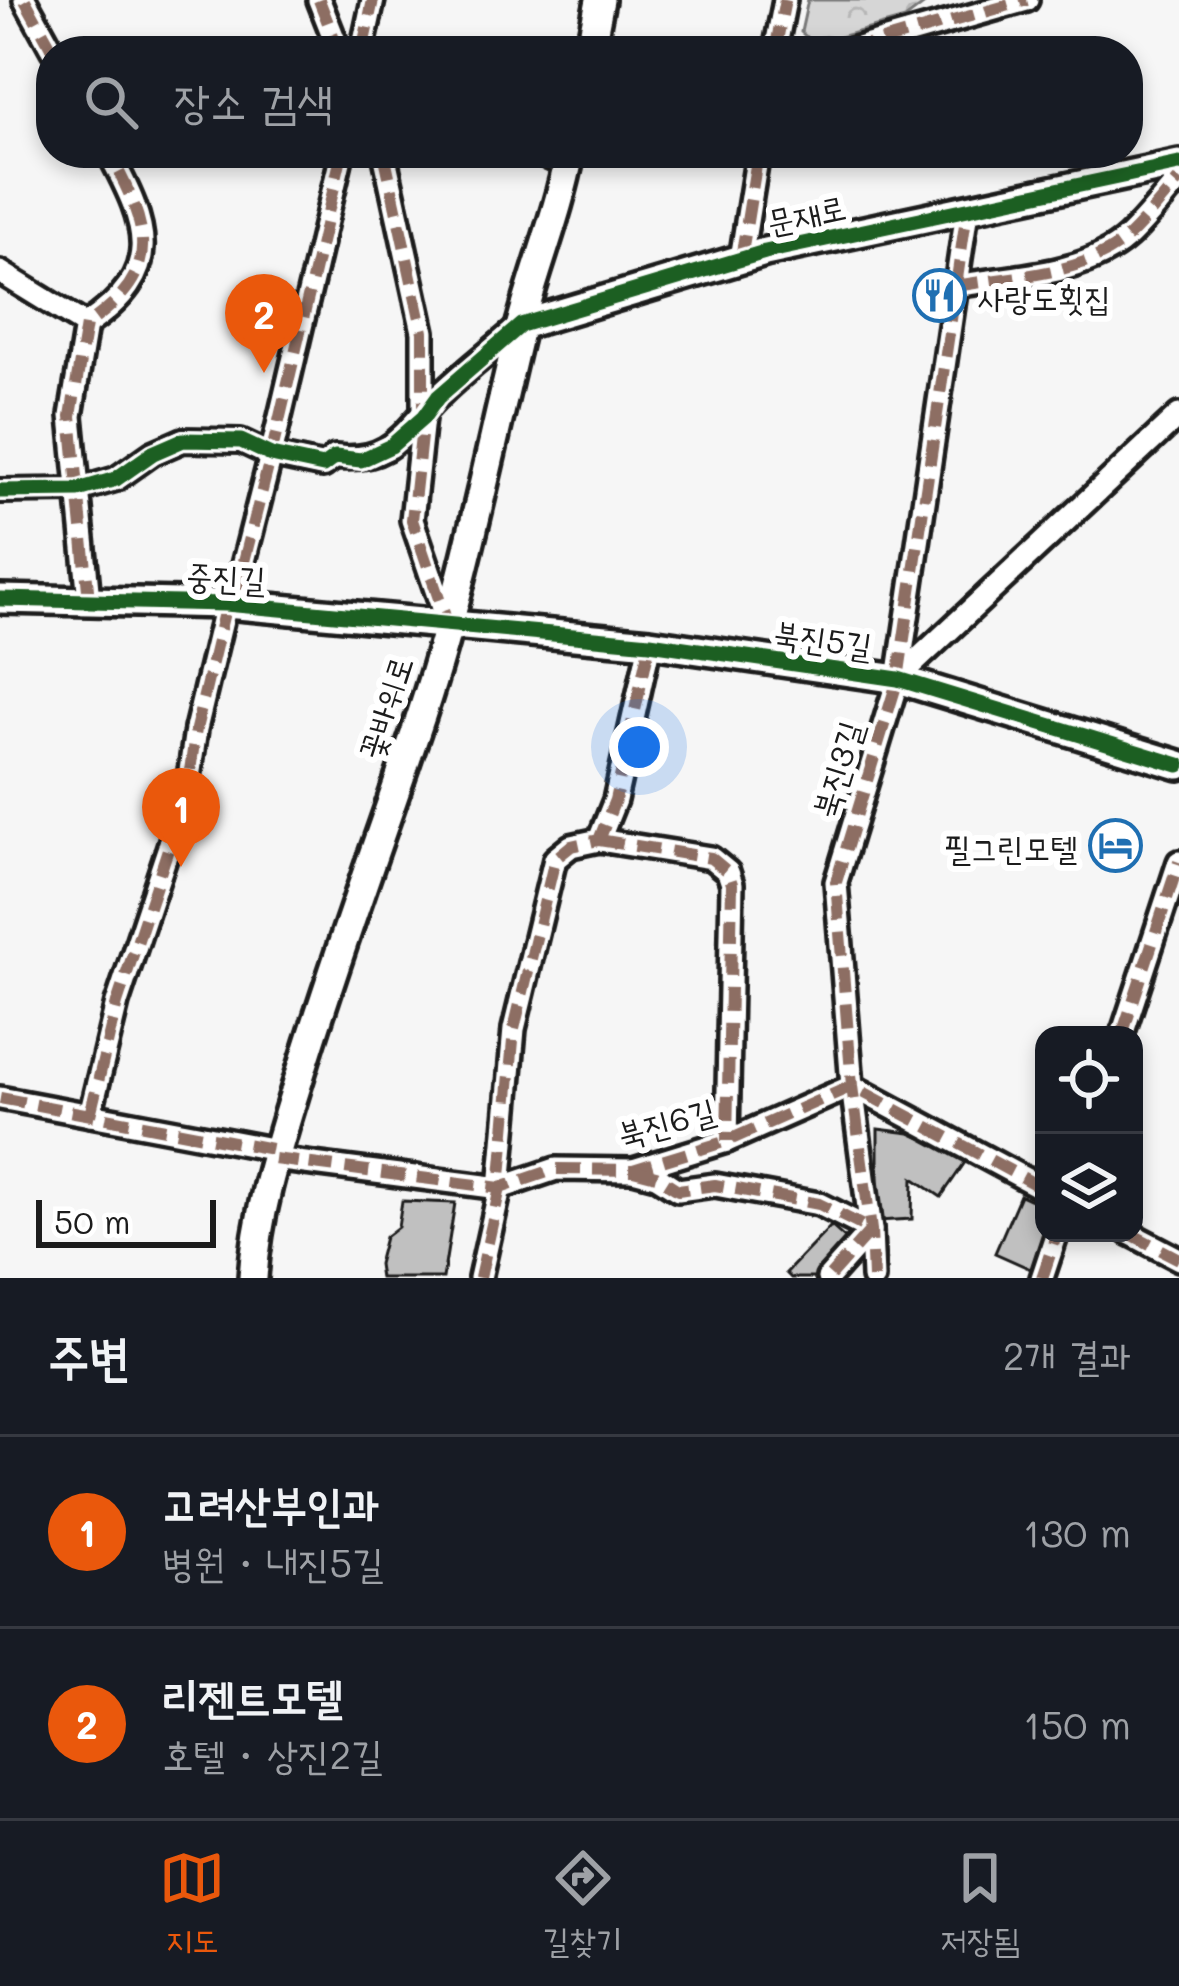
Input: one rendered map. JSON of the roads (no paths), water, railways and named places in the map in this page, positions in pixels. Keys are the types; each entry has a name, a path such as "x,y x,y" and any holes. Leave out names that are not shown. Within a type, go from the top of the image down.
{"street":[{"path":"25,0 45,36"},
{"path":"320,0 333,36"},
{"path":"365,36 373,0"},
{"path":"593,36 600,0"},
{"path":"778,36 785,0"},
{"path":"890,36 970,8 1027,0"},
{"name":"문재로","path":"521,325 741,259 1179,164"},
{"path":"89,600 71,416 86,325 113,306 139,271 144,234 117,168"},
{"path":"90,1115 117,1003 187,792 196,730 226,604 238,581 271,455 338,168"},
{"path":"387,168 423,332 423,418 412,520 448,625"},
{"name":"꽃바위로","path":"253,1278 254,1250 276,1155 448,625 521,325 567,168"},
{"path":"741,259 756,168"},
{"path":"956,286 1071,266 1104,253 1126,239 1179,181"},
{"name":"북진3길","path":"873,1278 836,882 898,679 967,211"},
{"path":"0,272 86,325"},
{"path":"0,491 78,490 116,479 153,453 183,440 241,441 271,455 323,466 335,457 361,460 391,446 423,418 437,397 521,325"},
{"path":"898,679 1179,415"},
{"name":"중진길","path":"0,599 226,604 448,625"},
{"name":"북진5길","path":"448,625 650,643 898,679 1179,765"},
{"path":"599,840 615,800 650,643"},
{"path":"480,1278 500,1188 514,1029 555,859 571,846 599,840 710,858 728,872 732,884 727,1141"},
{"path":"1125,1026 1179,862"},
{"path":"852,1086 1035,1184"},
{"name":"북진6길","path":"0,1098 276,1155 500,1188 556,1169 633,1170 727,1141 852,1086"},
{"path":"633,1170 656,1175 678,1190 715,1185 819,1204 871,1230 828,1278"},
{"path":"1143,1240 1179,1259"},
{"path":"1042,1278 1054,1242"}],"place":[{"name":"사랑도횟집","path":"939,296"},
{"name":"리젠트모텔","path":"264,373"},
{"name":"필그린모텔","path":"1116,846"},
{"name":"고려산부인과","path":"181,867"}]}
